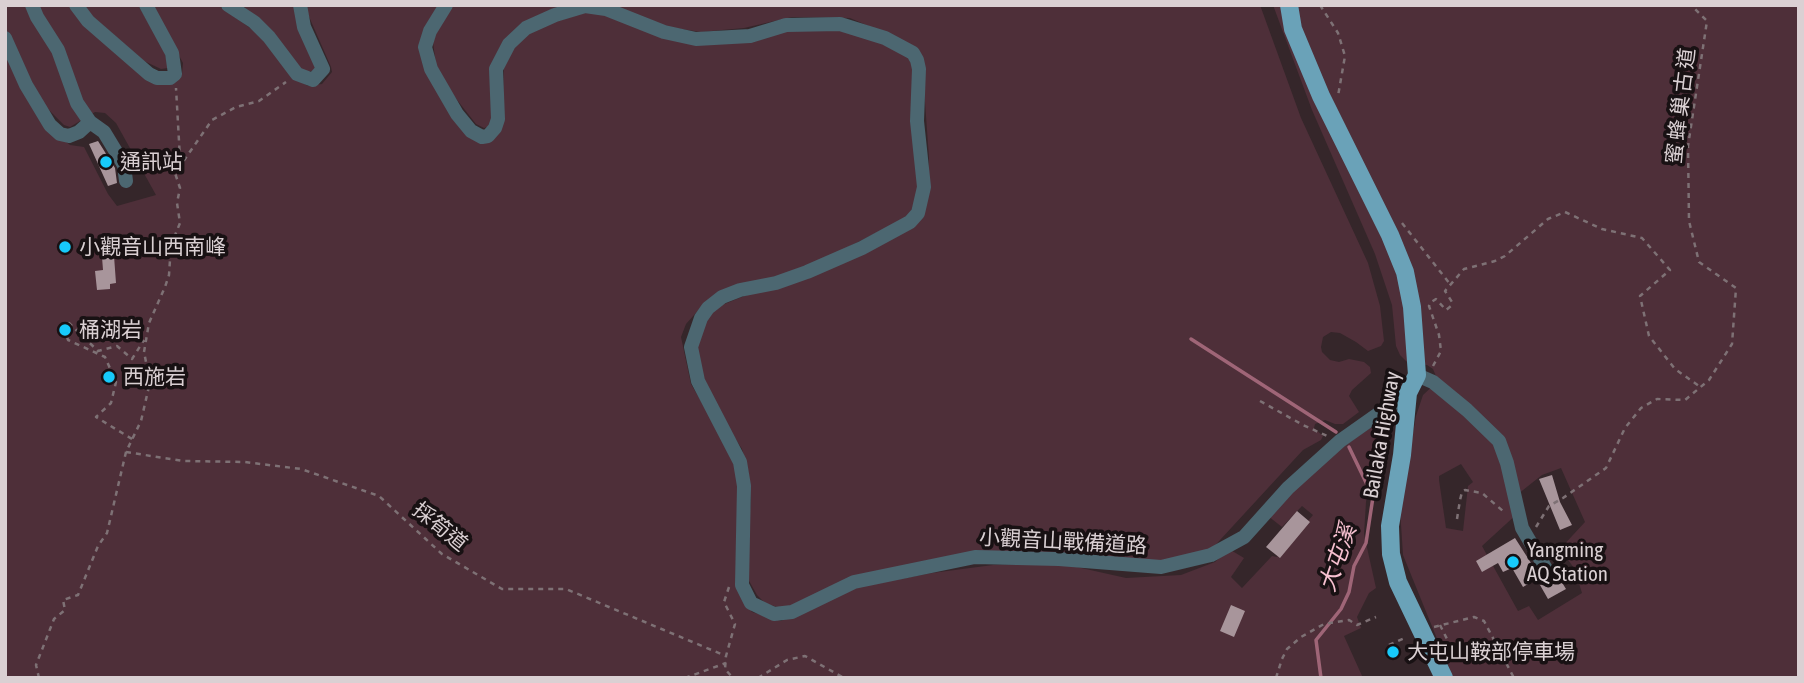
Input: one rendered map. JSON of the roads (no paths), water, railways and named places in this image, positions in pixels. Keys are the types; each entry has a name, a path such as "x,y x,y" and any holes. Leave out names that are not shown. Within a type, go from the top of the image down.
{"main road":[{"name":"Bailaka Highway","path":"1289,5 1293,29 1321,96 1390,235 1405,272 1422,377 1408,393 1402,455 1390,526 1391,554 1398,582 1444,678"}],"street":[{"path":"32,5 58,50 77,103 90,122 104,132 124,165 126,181"},
{"path":"76,5 88,21 149,74 165,79 175,74 172,53 146,5"},
{"path":"228,5 254,22 270,37 297,74 313,80 323,69 304,27 300,5"},
{"name":"小觀音山戰備道路","path":"446,5 430,31 425,47 431,69 457,114 471,131 482,137 488,136 498,119 496,69 509,44 526,28 585,6 606,9 664,32 696,39 750,36 786,25 840,23 886,38 913,53 917,60 917,121 924,187 918,213 910,222 807,272 722,297 708,308 695,331 691,347 698,381 740,462 744,486 741,585 751,603 774,614 792,612 854,582 975,557 1059,559 1161,567 1211,555 1244,537 1288,488 1345,438 1408,393"},
{"path":"5,38 26,85 50,125 60,134 69,136 79,132 90,122"},
{"path":"1422,377 1467,410 1499,441 1525,534 1549,574"}],"waterway":[{"name":"大屯溪","path":"1191,339 1336,432"},
{"name":"大屯溪","path":"1321,678 1316,640 1341,609 1349,592 1354,566 1366,543 1373,497 1349,447"}],"place":[{"name":"通訊站","path":"106,162"},
{"name":"小觀音山西南峰","path":"65,247"},
{"name":"桶湖岩","path":"65,330"},
{"name":"西施岩","path":"109,377"},
{"name":"Yangming AQ Station","path":"1513,562"},
{"name":"大屯山鞍部停車場","path":"1393,652"}]}
